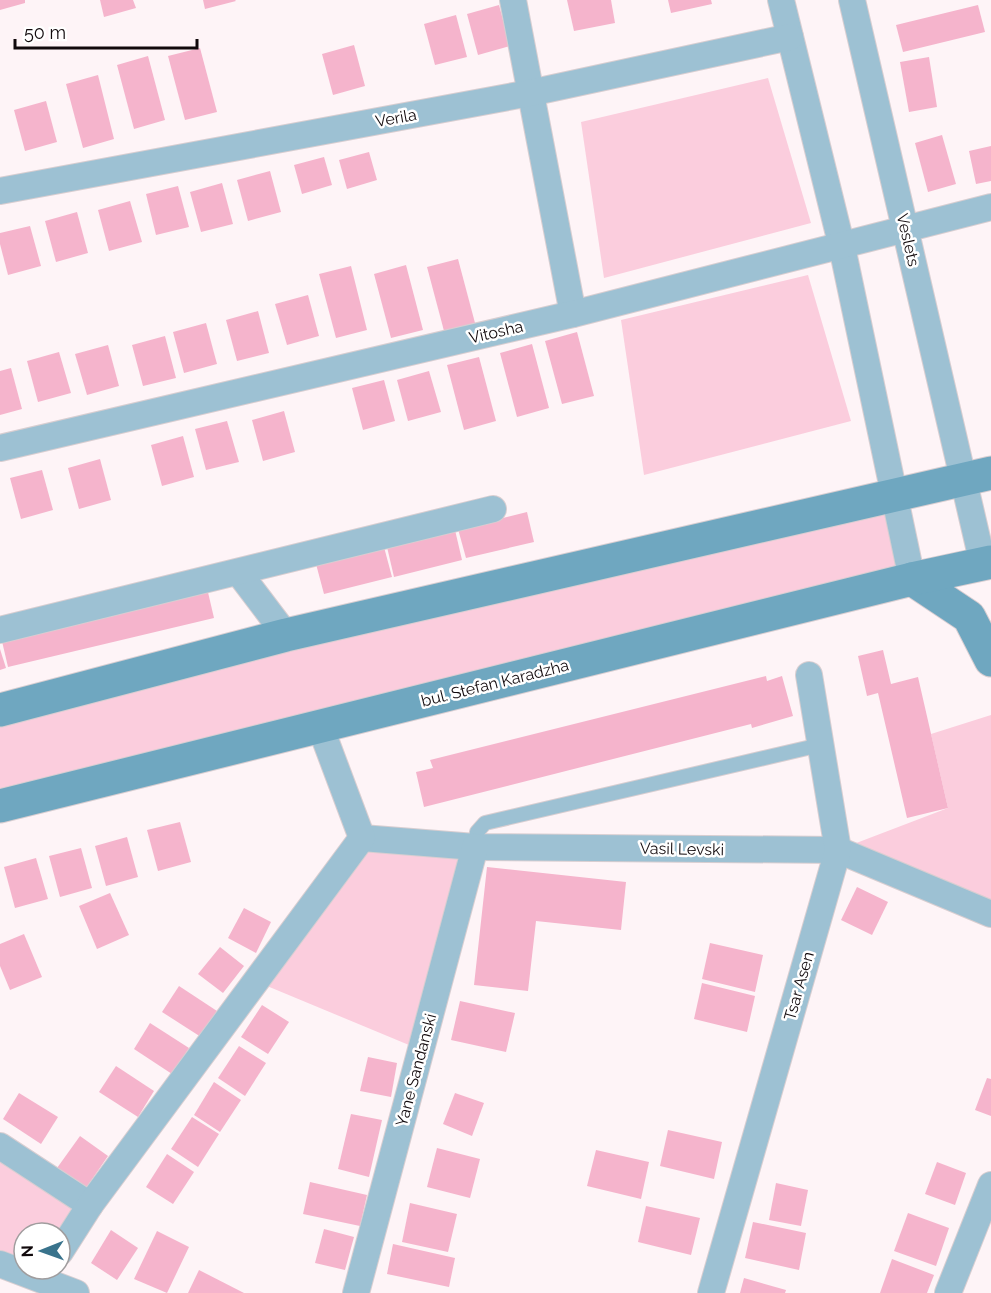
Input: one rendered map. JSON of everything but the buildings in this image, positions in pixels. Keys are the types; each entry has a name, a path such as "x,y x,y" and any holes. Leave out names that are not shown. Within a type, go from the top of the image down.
{"street":[{"path":"513,0 573,314"},
{"path":"782,0 842,247 912,579 969,617 991,660"},
{"name":"Veslets","path":"852,0 906,230 977,476 987,563"},
{"name":"Verila","path":"0,191 530,93 790,38"},
{"name":"Vitosha","path":"0,448 573,314 842,247 991,207"},
{"path":"0,710 286,635 977,476"},
{"path":"0,630 239,573 493,508"},
{"path":"969,617 987,563"},
{"name":"bul. Stefan Karadzha","path":"0,806 912,579 987,563"},
{"path":"239,573 286,635"},
{"name":"Tsar Asen","path":"711,1293 838,850 809,675"},
{"path":"72,1233 90,1205 362,838 320,726"},
{"name":"Vasil Levski","path":"362,838 475,847 838,850 991,914"},
{"name":"Yane Sandanski","path":"356,1293 475,847"},
{"path":"0,1146 90,1205"},
{"path":"948,1293 991,1185"},
{"path":"41,1281 76,1293"}],"lane":[{"path":"475,847 477,832 485,823 820,745"}],"shaded area":[{"path":"768,78 811,223 604,278 581,122"},
{"path":"808,275 851,421 644,475 621,320"},
{"path":"895,496 912,579 0,806 0,710"},
{"path":"991,715 991,914 838,850 948,808 931,734"},
{"path":"362,838 475,847 421,1050 255,981"},
{"path":"0,1146 90,1205 72,1222 12,1221 12,1269 0,1264"}]}
